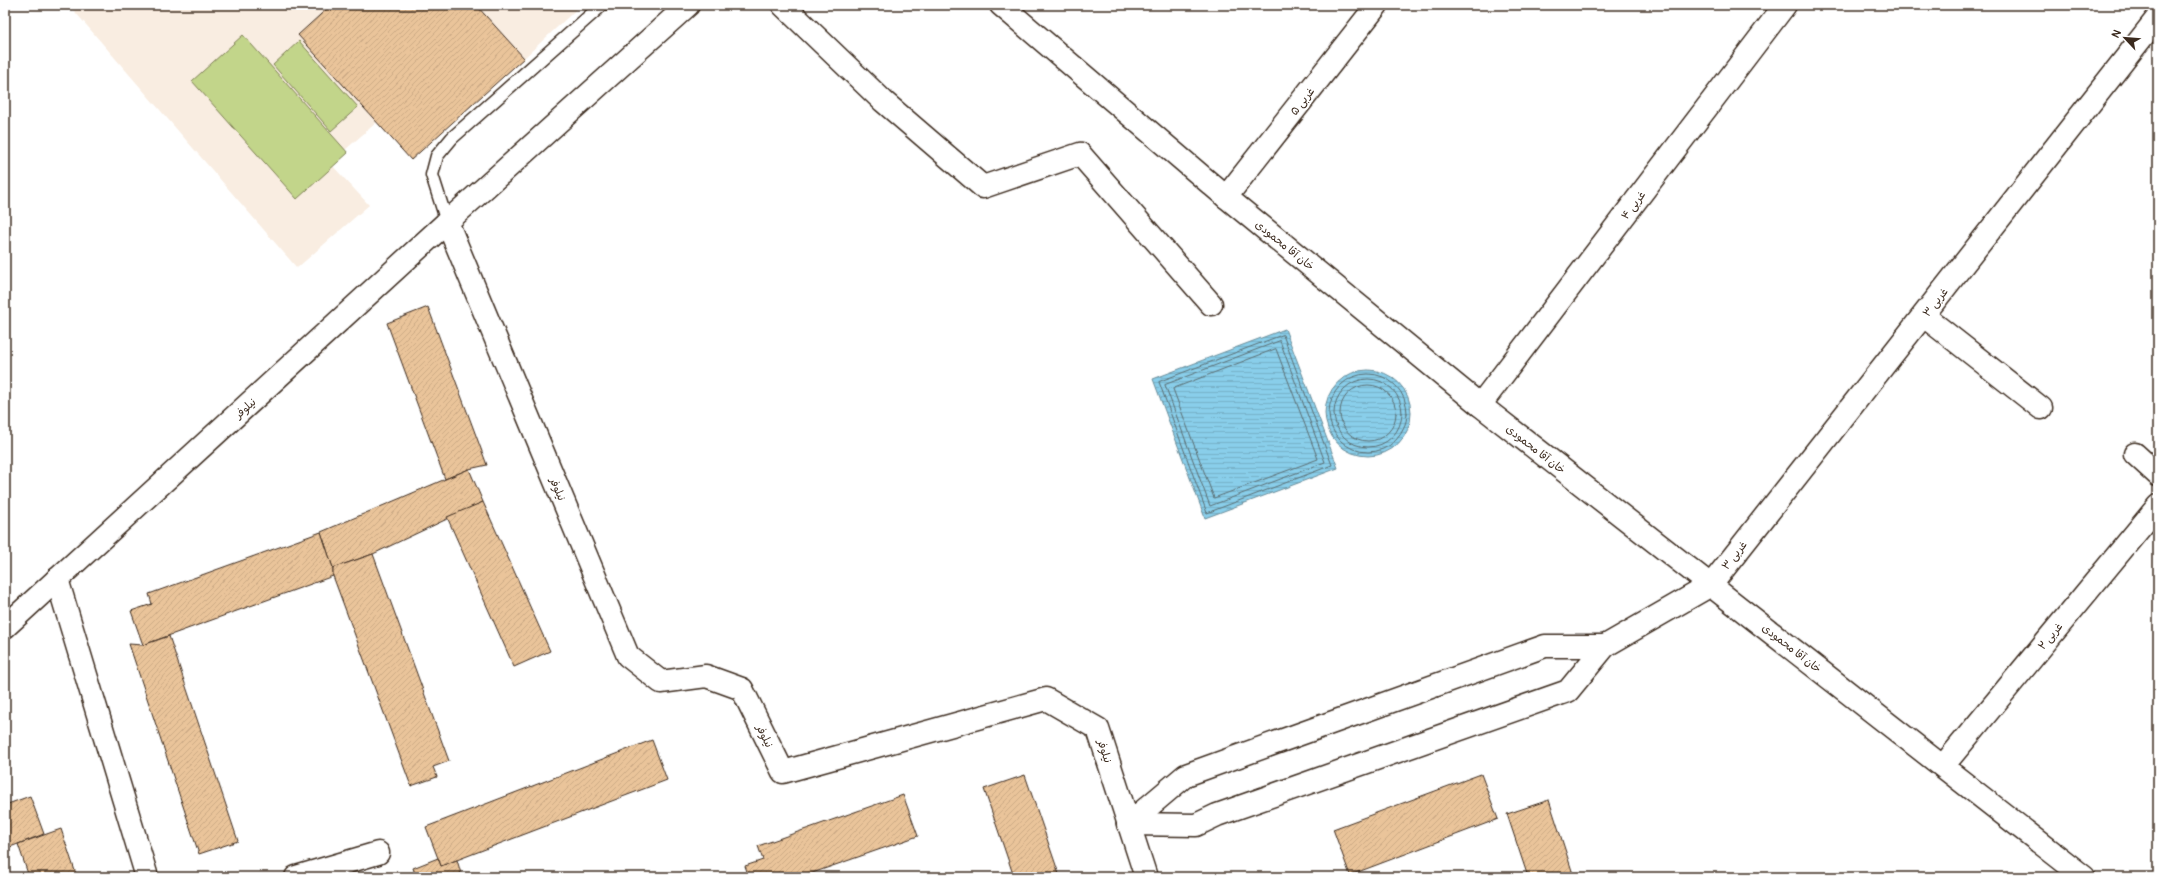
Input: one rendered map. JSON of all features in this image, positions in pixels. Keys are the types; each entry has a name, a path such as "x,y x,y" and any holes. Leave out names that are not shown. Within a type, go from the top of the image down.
{"street":[{"path":"447,222 688,5"},
{"path":"783,5 884,101 983,188 1080,154 1211,304"},
{"name":"خان آقا محمودی","path":"1001,5 1226,197 1480,405 2084,877"},
{"name":"۵ غربی","path":"1226,197 1377,5"},
{"name":"۴ غربی","path":"1480,405 1785,5"},
{"name":"۳ غربی","path":"1711,585 2158,17"},
{"name":"نیلوفر","path":"5,627 447,222 628,656 661,682 706,676 742,688 782,772 1046,699 1098,729 1146,877"},
{"path":"1924,316 2041,408"},
{"path":"2135,454 2158,476"},
{"name":"۲ غربی","path":"1942,766 2158,506"},
{"path":"57,579 147,877"},
{"path":"1128,824 1196,825 1217,815 1568,691 1605,646 1711,585"},
{"path":"1128,824 1186,774 1545,646 1605,646"},
{"path":"296,877 378,853"}],"lane":[{"path":"447,222 432,175 437,156 452,138 602,5"}],"shaded area":[{"path":"69,5 331,5 298,35 377,122 330,163 369,205 297,268"},
{"path":"476,5 581,5 524,58"}],"green space":[{"path":"243,35 348,153 297,199 192,81"},
{"path":"299,41 358,107 331,131 273,65"}],"water":[{"path":"1285,329 1338,468 1205,518 1153,379"},
{"path":"1368,370 1384,373 1392,377 1404,389 1408,397 1411,413 1408,429 1404,437 1392,449 1384,453 1368,456 1352,453 1344,449 1332,437 1328,429 1325,413 1328,397 1332,389 1344,377 1352,373"}],"building":[{"path":"331,5 476,5 524,58 411,160 298,35"},
{"path":"428,307 487,465 469,469 445,479 387,323"},
{"path":"469,469 483,502 373,554 333,568 321,532"},
{"path":"483,502 550,651 514,667 447,517"},
{"path":"321,532 333,568 333,576 143,645 131,611 152,604 149,594"},
{"path":"373,554 449,761 433,767 437,777 411,786 333,576 333,568"},
{"path":"169,636 238,841 199,854 129,644 143,645"},
{"path":"652,740 667,780 441,866 426,827"},
{"path":"1481,774 1498,819 1350,875 1333,829"},
{"path":"1025,775 1060,877 1014,877 984,789"},
{"path":"903,795 918,836 801,877 740,877 748,874 745,866 763,860 758,846"},
{"path":"30,796 44,834 5,849 5,805"},
{"path":"1549,800 1574,877 1528,877 1507,814"},
{"path":"61,829 77,877 29,877 18,844"},
{"path":"438,858 441,866 457,860 462,877 416,877 413,868"}]}
